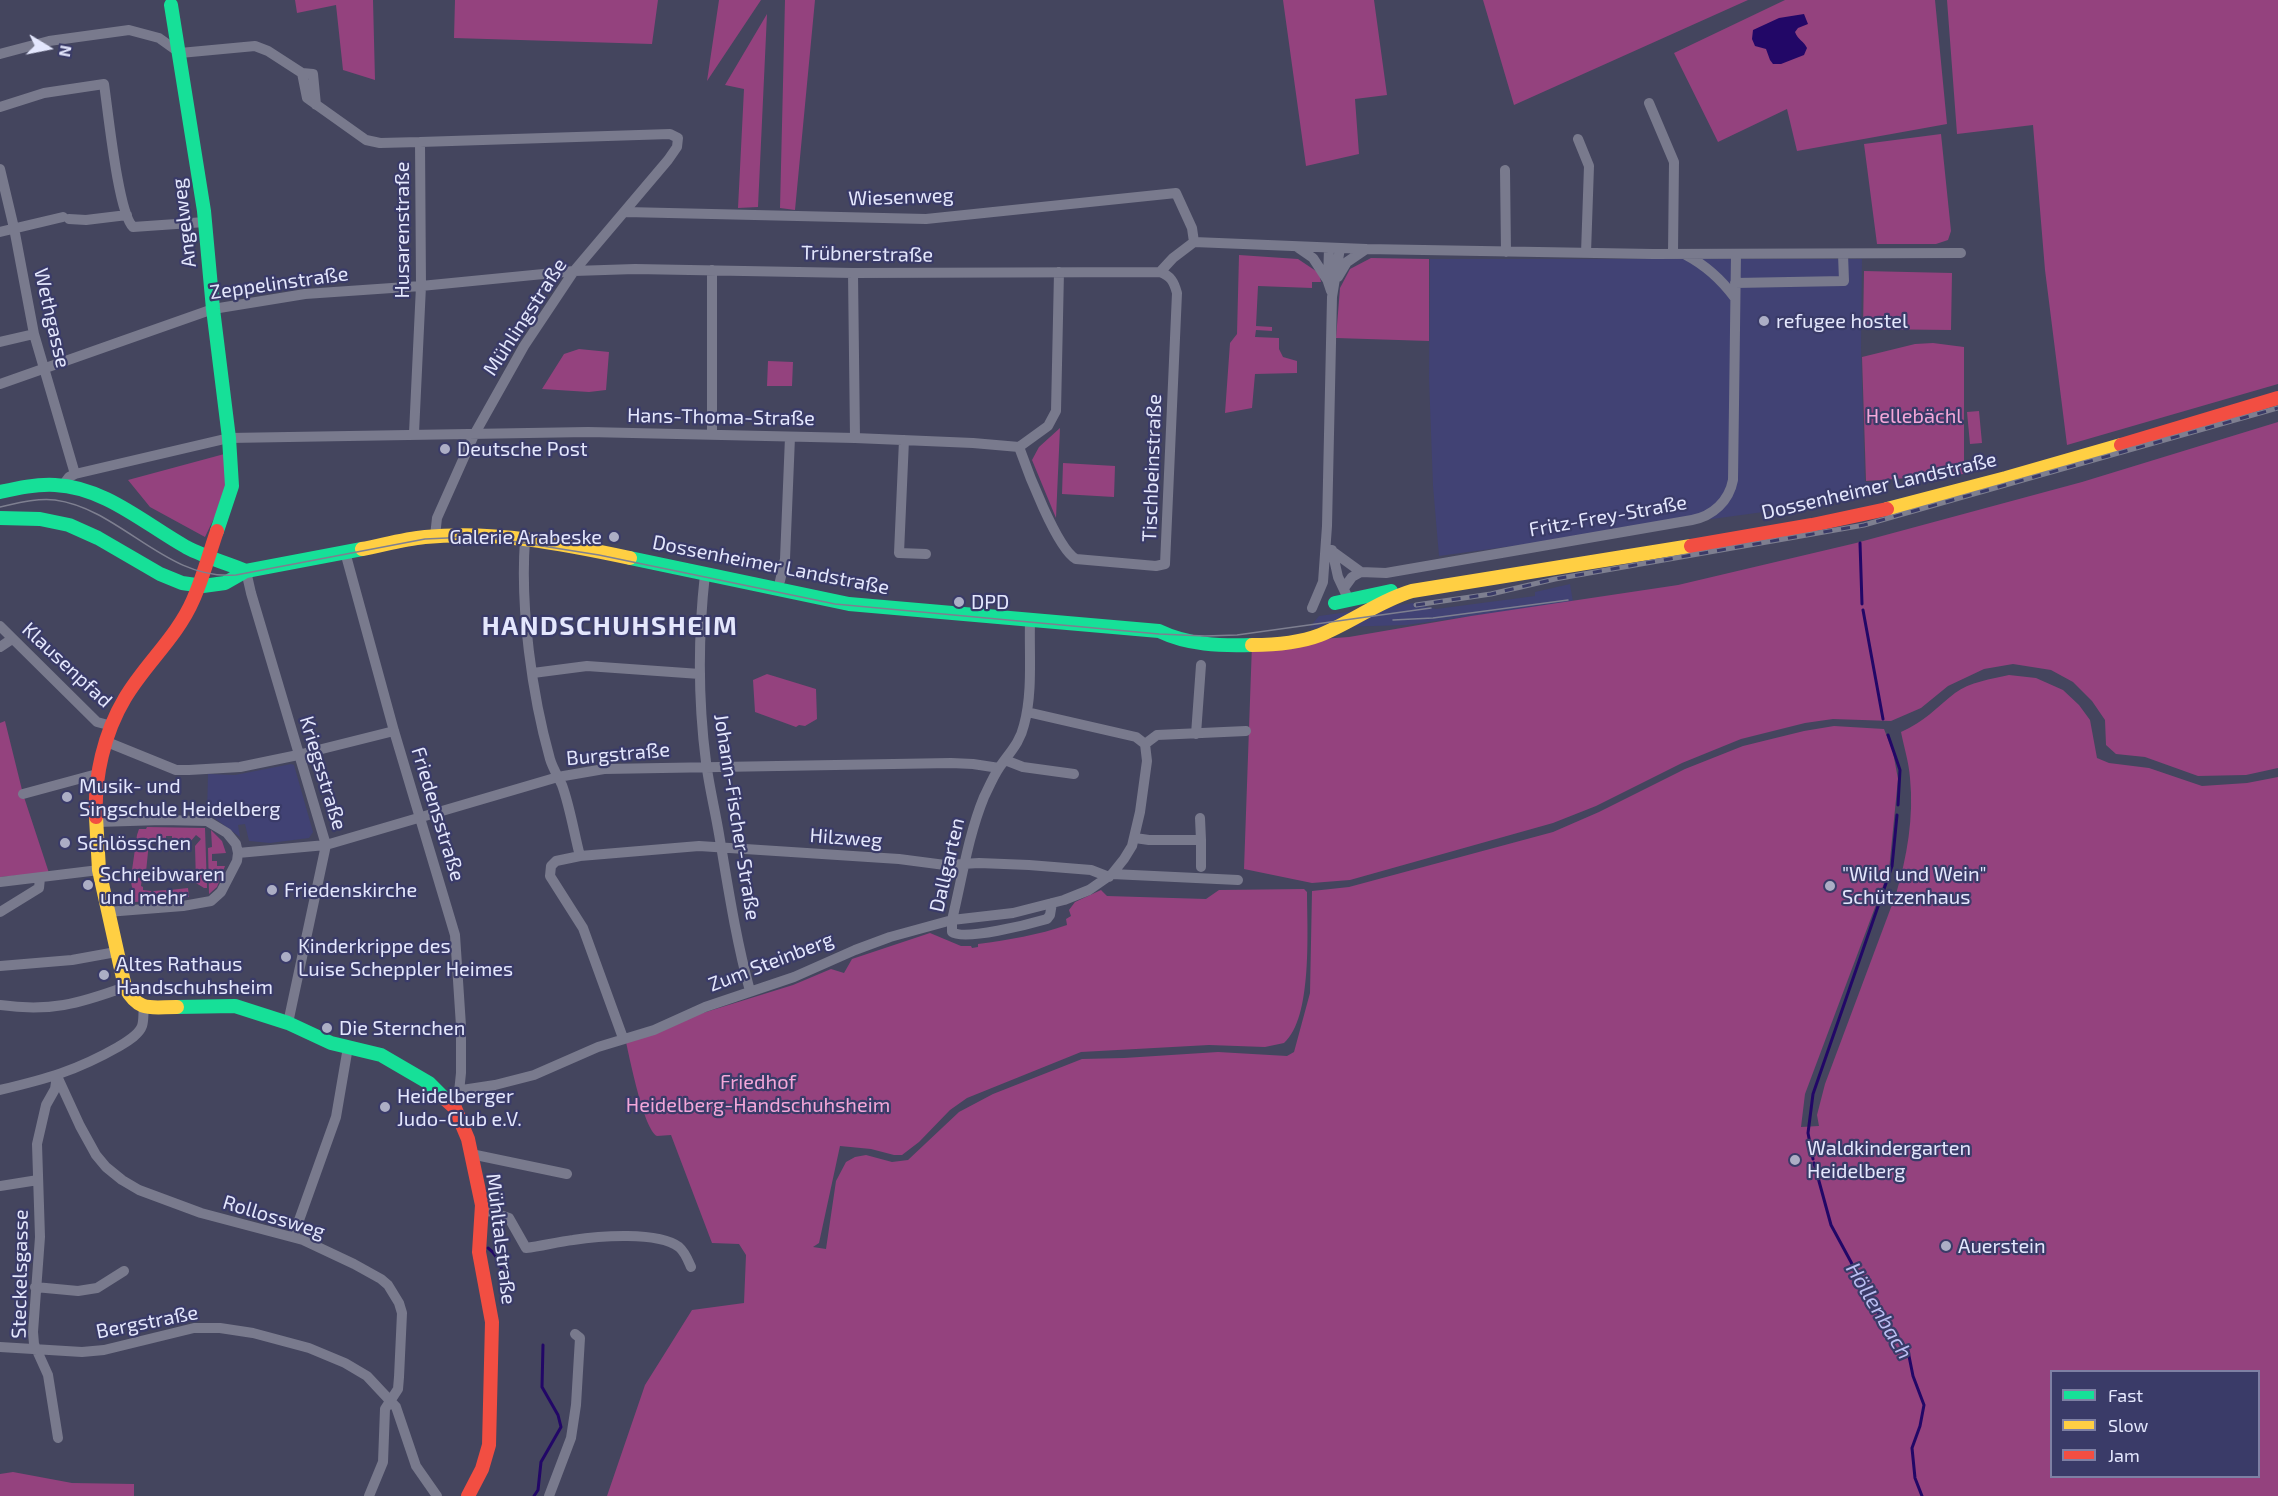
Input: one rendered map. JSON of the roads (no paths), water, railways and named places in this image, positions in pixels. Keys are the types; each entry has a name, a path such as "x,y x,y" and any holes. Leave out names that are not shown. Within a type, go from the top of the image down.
{"main road":[{"name":"Angelweg","path":"171,5 205,222 229,438 232,486 208,557"},
{"name":"Dossenheimer Landstraße","path":"1291,642 1303,633 1335,619 1342,600 1389,591 1410,591 1583,565 1839,520 1992,481 2278,398"},
{"path":"0,492 36,484 63,484 96,494 208,557 246,571"},
{"path":"0,518 46,520 74,527 170,579 198,586"},
{"name":"Dossenheimer Landstraße","path":"198,586 229,582 246,571 345,552 435,536 470,535 525,540 599,552 849,604 1159,631 1176,640 1224,646 1291,642 1319,635 1371,607 1410,591"},
{"path":"144,1007 132,1000 125,987 107,912 99,870 97,774 112,726 125,698 185,617 208,557"},
{"name":"Mühltalstraße","path":"144,1007 235,1006 288,1023 322,1040 381,1055 455,1097 465,1129 482,1209 478,1242 492,1322 491,1422 486,1460 468,1496"}],"street":[{"path":"0,54 49,41 129,30 159,38 180,52 255,46 268,51 302,73 307,98 366,140 380,143 420,141"},
{"path":"0,107 44,93 104,84 119,187 128,223 133,227 205,222"},
{"path":"1648,103 1674,162 1678,253"},
{"name":"Husarenstraße","path":"414,434 421,286 420,141 665,134 674,134 678,138"},
{"name":"Mühlingstraße","path":"435,536 437,518 474,435 524,346 574,271 668,160 676,147 678,138"},
{"path":"1578,139 1589,166 1586,253"},
{"name":"Wethgasse","path":"0,169 14,228 34,334 75,474"},
{"path":"1505,170 1506,252"},
{"name":"Wiesenweg","path":"626,212 926,219 1176,193 1192,228 1194,242"},
{"path":"0,232 66,218 86,220 127,215"},
{"path":"1160,272 1173,258 1194,242 1506,252 1961,253"},
{"path":"1297,247 1313,258 1332,281"},
{"path":"1312,608 1323,582 1327,526 1334,248"},
{"path":"1332,281 1347,262 1366,249"},
{"path":"1678,253 1703,264 1721,280 1735,298"},
{"name":"Fritz-Frey-Straße","path":"1361,572 1386,573 1692,520 1712,512 1723,503 1731,490 1733,480 1736,254"},
{"path":"1735,283 1844,281 1843,254"},
{"path":"712,270 712,434"},
{"name":"Zeppelinstraße","path":"0,384 213,309 305,294 421,286 574,271"},
{"name":"Trübnerstraße","path":"574,271 1160,272"},
{"path":"1019,447 1048,426 1056,411 1059,272"},
{"name":"Tischbeinstraße","path":"1019,447 1049,519 1071,557 1161,567 1165,564 1178,293 1174,282 1168,275 1160,272"},
{"path":"853,273 855,438"},
{"path":"0,342 34,334"},
{"name":"Hans-Thoma-Straße","path":"75,474 229,438 588,432 855,438 1019,447"},
{"path":"780,581 785,559 790,437"},
{"path":"904,440 899,552 926,554"},
{"path":"63,484 75,474"},
{"path":"1327,526 1342,600"},
{"path":"525,540 526,606 533,673 551,762 562,786 580,856"},
{"path":"1332,551 1361,572 1352,577 1342,600"},
{"name":"Friedensstraße","path":"345,552 394,731 455,935 461,1026 461,1073 455,1097"},
{"name":"Kriegsstraße","path":"246,571 326,845 288,1023"},
{"name":"Johann-Fischer-Straße","path":"705,574 701,612 700,674 706,766 750,992"},
{"path":"1323,582 1328,595 1342,600"},
{"name":"Dossenheimer Landstraße","path":"1342,600 1371,607"},
{"path":"1002,764 1018,742 1027,712 1030,620"},
{"name":"Klausenpfad","path":"0,626 97,722 112,726"},
{"path":"0,647 12,639"},
{"path":"1196,734 1201,665"},
{"path":"533,673 587,666 700,674"},
{"path":"1027,712 1136,737 1145,744 1157,735 1246,731"},
{"path":"107,742 182,770 240,767 394,731"},
{"name":"Zum Steinberg","path":"455,1097 466,1089 521,1079 598,1047 654,1030 705,1007 794,977 878,940 952,920 1013,913 1089,890 1110,876 1124,860 1135,838 1147,761 1145,744"},
{"name":"Burgstraße","path":"238,853 326,845 558,777 624,768 951,763 1002,764 1074,774"},
{"name":"Dallgarten","path":"1002,764 979,810 964,864 951,928 954,934 960,936 1047,919 1052,903"},
{"path":"23,794 97,774"},
{"path":"1200,818 1201,867"},
{"path":"97,822 207,821 227,833 236,844 238,853 237,861 221,891 211,900 183,906 107,912"},
{"path":"1135,838 1201,840"},
{"name":"Hilzweg","path":"623,1038 583,928 550,876 551,866 556,861 580,856 678,847 721,847 911,860 945,865 1029,865 1082,869 1110,876"},
{"path":"0,882 99,870"},
{"path":"1110,876 1238,880"},
{"path":"0,912 39,888 40,878"},
{"path":"0,966 72,960 116,952"},
{"path":"0,1005 21,1008 64,1006 83,1002 125,987"},
{"path":"0,1090 57,1076 99,1058 132,1038 142,1027 144,1007"},
{"path":"292,1237 334,1125 348,1047"},
{"name":"Steckelsgasse","path":"57,1076 55,1089 46,1105 38,1139 39,1237 33,1339 48,1376 58,1438"},
{"name":"Rollossweg","path":"57,1076 92,1148 115,1175 139,1190 201,1213 310,1243 381,1279 394,1294 399,1303 402,1325 398,1389 384,1413 383,1462 369,1496"},
{"path":"471,1154 567,1174"},
{"path":"0,1186 38,1180"},
{"path":"482,1209 509,1218 526,1248 594,1238 649,1238 663,1240 678,1247 685,1254 691,1267"},
{"path":"35,1287 78,1291 97,1288 124,1271"},
{"name":"Bergstraße","path":"0,1347 82,1352 114,1349 194,1328 253,1332 309,1347 367,1376 390,1401 399,1413 416,1466 437,1496"},
{"path":"549,1496 567,1452 574,1422 580,1338 575,1334"}],"waterway":[{"name":"Höllenbach","path":"1860,543 1862,604"},
{"name":"Höllenbach","path":"1863,610 1883,719"},
{"name":"Höllenbach","path":"1888,735 1900,770 1898,805"},
{"name":"Höllenbach","path":"1813,1159 1808,1133 1813,1094 1892,866 1897,815"},
{"name":"Höllenbach","path":"1814,1163 1831,1225 1868,1299 1908,1351 1913,1376 1924,1405 1912,1448 1915,1478 1922,1496"},
{"path":"488,1248 500,1264 507,1297"},
{"path":"534,1496 538,1490 541,1462 561,1427 558,1415 542,1387 543,1345"}],"tram line":[{"path":"0,507 28,501 48,500 79,506 101,516 165,556 187,567 211,574 236,575 425,539 469,537 498,539 599,555 835,604 1159,634 1237,635 1431,608"},
{"path":"1393,620 1433,618 1568,600"}],"railway":[{"path":"1416,605 1491,594 1555,579 1864,525 2278,408"}],"place":[{"name":"refugee hostel","path":"1764,321"},
{"name":"Deutsche Post","path":"445,449"},
{"name":"Galerie Arabeske","path":"614,537"},
{"name":"DPD","path":"959,602"},
{"name":"Musik- und Singschule Heidelberg","path":"67,797"},
{"name":"Schlösschen","path":"65,843"},
{"name":"Schreibwaren und mehr","path":"88,885"},
{"name":"\"Wild und Wein\" Schützenhaus","path":"1830,886"},
{"name":"Friedenskirche","path":"272,890"},
{"name":"Kinderkrippe des Luise Scheppler Heimes","path":"286,957"},
{"name":"Altes Rathaus Handschuhsheim","path":"104,975"},
{"name":"Die Sternchen","path":"327,1028"},
{"name":"Heidelberger Judo-Club e.V.","path":"385,1107"},
{"name":"Waldkindergarten Heidelberg","path":"1795,1160"},
{"name":"Auerstein","path":"1946,1246"}],"district":[{"name":"HANDSCHUHSHEIM","path":"610,626"}],"park label":[{"name":"Hellebächl","path":"1914,416"},
{"name":"Friedhof Heidelberg-Handschuhsheim","path":"758,1094"}]}
